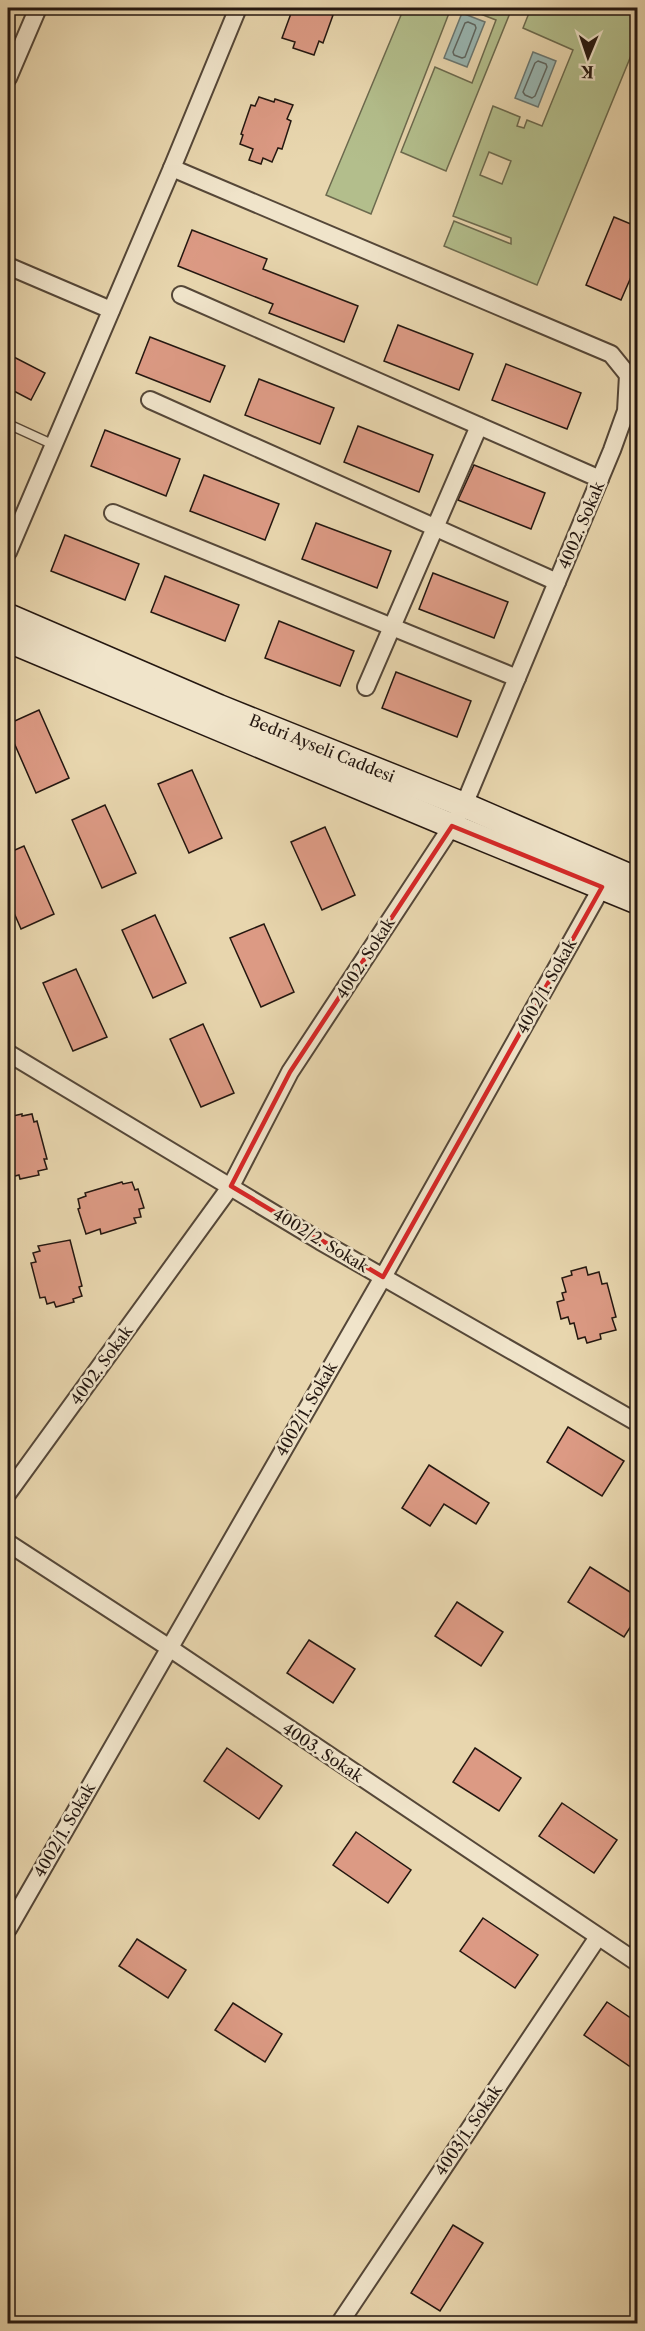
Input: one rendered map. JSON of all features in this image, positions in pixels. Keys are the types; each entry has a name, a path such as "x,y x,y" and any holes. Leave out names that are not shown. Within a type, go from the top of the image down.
{"main road":[{"name":"Bedri Ayseli Caddesi","path":"8,616 219,707 464,805 638,880"},
{"name":"Bedri Ayseli Caddesi","path":"8,640 638,902"}],"street":[{"path":"8,78 38,8"},
{"path":"8,552 238,8"},
{"path":"172,168 611,354 633,371"},
{"path":"8,266 111,310"},
{"path":"181,295 600,479"},
{"name":"4002. Sokak","path":"8,1493 231,1186 290,1072 464,805 600,479 626,411 633,371"},
{"path":"150,400 557,582"},
{"path":"366,687 478,426"},
{"path":"113,513 517,678"},
{"name":"4002/1. Sokak","path":"8,1929 168,1647 383,1277 602,887"},
{"name":"4002/2. Sokak","path":"8,1053 383,1277 638,1423"},
{"name":"4003. Sokak","path":"8,1543 168,1647 638,1963"},
{"name":"4003/1. Sokak","path":"339,2324 598,1937"}],"lane":[{"path":"8,424 54,445"}],"highlighted area":[{"path":"452,826 602,887 383,1277 231,1186 290,1072"}],"green space":[{"path":"404,8 451,8 371,214 326,195"},
{"path":"465,8 512,8 446,171 401,152 435,67 472,83 496,20"},
{"path":"531,8 638,8 637,41 537,285 444,246 454,221 511,244 511,238 453,216 493,106 520,117 517,126 524,128 527,120 542,126 573,50 523,28","holes":["489,152 511,161 502,184 480,175"]}],"water":[{"path":"462,13 485,22 467,67 444,58"},
{"path":"533,52 556,61 538,107 515,98"}],"building":[{"path":"293,8 331,8 329,13 333,15 323,43 319,41 314,55 293,48 295,42 282,38"},
{"path":"259,97 293,105 287,119 291,121 282,149 278,148 272,162 263,158 261,164 249,160 253,149 240,144 251,105 255,106"},
{"path":"614,217 638,227 638,261 621,300 586,285"},
{"path":"192,230 267,259 263,269 358,306 344,342 269,313 273,304 178,266"},
{"path":"398,325 473,354 459,390 384,361"},
{"path":"150,337 225,366 210,402 136,373"},
{"path":"8,354 45,373 31,400 8,388"},
{"path":"506,364 581,393 567,429 492,400"},
{"path":"259,379 334,408 320,444 245,415"},
{"path":"358,426 433,455 419,492 344,462"},
{"path":"105,430 180,459 166,496 91,466"},
{"path":"474,465 545,493 531,529 458,500"},
{"path":"204,475 279,504 265,540 190,511"},
{"path":"316,523 391,551 377,588 302,559"},
{"path":"65,535 139,564 125,600 51,571"},
{"path":"433,573 508,602 494,638 419,609"},
{"path":"165,576 239,605 225,641 151,612"},
{"path":"279,621 354,651 340,686 265,658"},
{"path":"396,672 471,701 457,737 382,708"},
{"path":"39,710 69,778 36,793 8,729 8,724"},
{"path":"192,770 222,838 189,853 158,784"},
{"path":"105,805 136,873 102,888 72,820"},
{"path":"325,827 355,895 322,910 291,842"},
{"path":"24,846 54,914 21,929 8,899 8,853"},
{"path":"155,915 186,983 153,998 122,930"},
{"path":"264,924 294,992 261,1007 230,938"},
{"path":"76,969 107,1037 73,1051 43,983"},
{"path":"203,1024 234,1093 201,1107 170,1039"},
{"path":"22,1114 22,1116 32,1114 34,1122 37,1121 47,1159 44,1159 47,1169 38,1171 39,1175 20,1179 19,1175 11,1177 8,1170 8,1117"},
{"path":"122,1182 123,1184 132,1182 135,1190 138,1189 144,1208 139,1209 141,1217 134,1218 136,1223 101,1234 100,1229 86,1234 78,1209 80,1208 78,1199 86,1196 85,1193"},
{"path":"70,1240 82,1286 79,1287 82,1296 73,1299 74,1302 56,1307 54,1302 47,1304 45,1297 40,1298 31,1263 36,1262 33,1253 40,1251 38,1246"},
{"path":"586,1267 588,1275 599,1272 602,1284 607,1283 616,1317 612,1318 616,1330 600,1334 601,1339 587,1343 585,1337 578,1339 574,1323 570,1324 568,1317 561,1319 557,1302 564,1300 562,1293 566,1292 562,1278 572,1275 571,1271"},
{"path":"568,1427 624,1461 602,1496 547,1462"},
{"path":"429,1465 489,1503 476,1524 444,1504 430,1526 402,1508"},
{"path":"590,1567 638,1597 638,1615 624,1637 568,1602"},
{"path":"457,1602 503,1632 481,1666 435,1636"},
{"path":"309,1640 355,1669 333,1703 287,1673"},
{"path":"227,1748 282,1786 259,1819 204,1781"},
{"path":"475,1748 521,1778 499,1811 453,1782"},
{"path":"562,1803 617,1840 594,1873 539,1836"},
{"path":"356,1832 411,1870 388,1903 333,1865"},
{"path":"483,1918 538,1955 515,1988 460,1951"},
{"path":"137,1939 186,1970 168,1998 119,1966"},
{"path":"607,2002 638,2023 638,2072 584,2035"},
{"path":"233,2003 282,2034 265,2062 215,2030"},
{"path":"453,2225 483,2243 440,2311 411,2293"}]}
